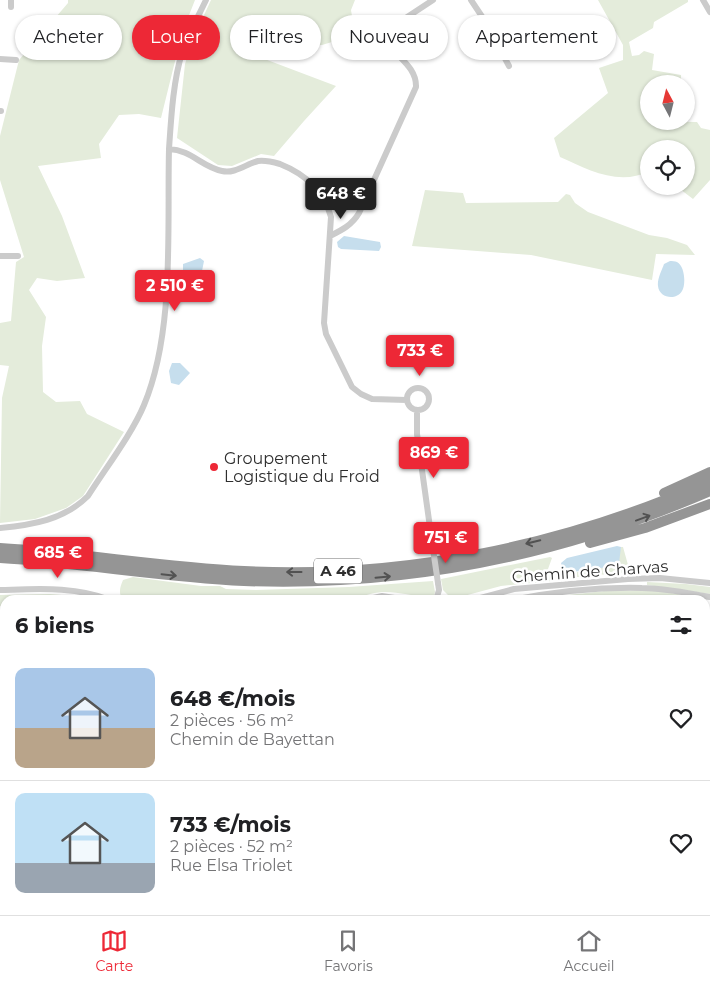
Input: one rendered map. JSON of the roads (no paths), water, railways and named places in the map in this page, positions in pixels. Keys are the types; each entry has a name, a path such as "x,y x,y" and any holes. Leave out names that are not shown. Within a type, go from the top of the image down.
{"highway":[{"path":"580,530 583,523 647,500 710,472"},
{"name":"A 46","path":"0,548 211,569 310,572 375,568 446,560 525,544 580,530 648,506 710,481"},
{"name":"A 46","path":"0,558 216,579 307,581 368,578 430,572 546,548 626,524 710,491"},
{"path":"546,548 553,552 600,540 645,528 710,506"}],"street":[{"path":"0,528 26,526 45,521 73,509 82,502 88,496 144,407 155,369 167,291 169,149 173,110 182,54 206,0"},
{"path":"330,236 347,227 359,212 416,87 416,79 412,70 387,42 386,34 433,0"},
{"path":"471,0 487,24 509,66"},
{"path":"703,0 710,12"},
{"path":"0,59 15,60"},
{"path":"169,149 182,150 223,172 236,171 257,161 270,161 289,168 309,179 327,204 331,217 324,323 326,334 352,387 372,399 407,400"},
{"path":"0,256 18,256"},
{"path":"413,388 423,388 429,397 428,405 417,410 410,407 407,400 409,392 413,388"},
{"path":"417,410 417,434 438,586 437,595"},
{"name":"Chemin de Charvas","path":"493,595 514,590 628,579 667,578 710,583"},
{"path":"438,586 442,595"},
{"path":"550,595 629,588 671,590 699,595"},
{"path":"0,590 59,589 92,595"}],"water":[{"path":"344,236 380,242 381,247 379,251 341,249 338,247 337,242"},
{"path":"200,258 204,261 202,271 183,270 183,264"},
{"path":"670,261 680,264 684,280 682,291 676,296 668,297 661,293 658,283 664,264"},
{"path":"172,363 180,363 190,373 179,385 171,383 169,371"},
{"path":"617,546 621,547 619,563 615,566 566,573 563,571 561,563 567,558"}],"place":[{"name":"Groupement Logistique du Froid","path":"214,467"}]}
